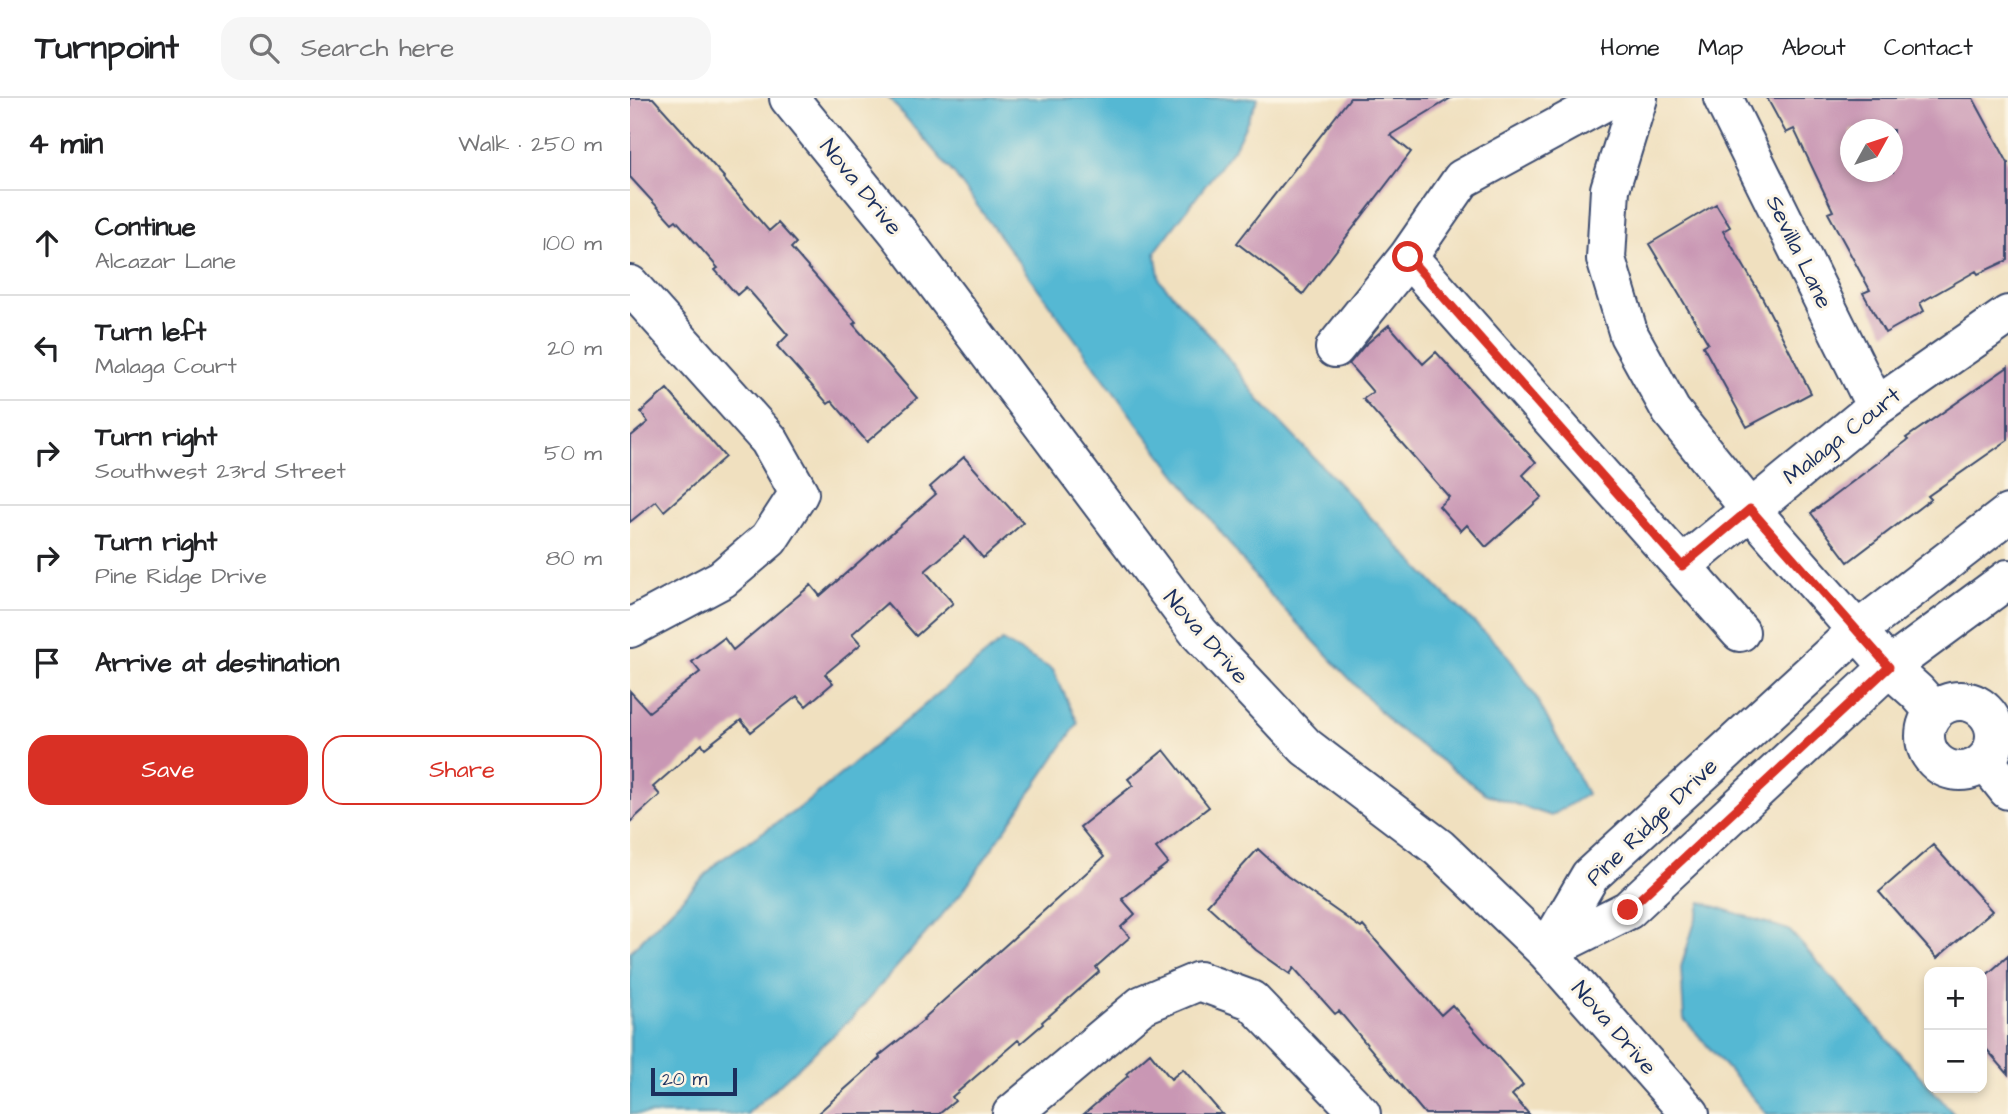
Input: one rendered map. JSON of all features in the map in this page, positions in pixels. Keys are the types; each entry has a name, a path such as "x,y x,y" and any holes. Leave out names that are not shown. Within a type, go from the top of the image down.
{"street":[{"name":"Nova Drive","path":"789,98 898,232 1199,634 1306,747 1439,848 1546,951 1690,1114"},
{"path":"1335,348 1408,257 1462,179 1611,98"},
{"path":"1638,98 1610,189 1606,259 1629,335 1671,411 1750,509 1889,667 1934,711 1924,733 1931,756 1940,765 1951,770 1975,768 1996,775"},
{"name":"Sevilla Lane","path":"1723,98 1876,407"},
{"path":"1408,257 1740,632"},
{"path":"630,285 769,440 799,493 769,539 722,579 630,628"},
{"name":"Malaga Court","path":"1682,566 1876,407 2008,315"},
{"name":"Pine Ridge Drive","path":"1546,951 1590,876 1857,631 2008,514"},
{"name":"Pine Ridge Drive","path":"1546,951 1628,910 1889,667 2008,579"},
{"path":"1012,1114 1142,1004 1199,981 1251,1000 1361,1114"}],"water":[{"path":"889,98 1258,98 1236,145 1155,252 1160,281 1220,347 1260,401 1438,588 1505,652 1536,697 1587,794 1551,816 1486,794 1393,725 1264,588 1138,425 954,174"},
{"path":"1002,641 1053,670 1078,723 963,891 852,1018 747,1114 630,1114 630,952 719,861 801,807"},
{"path":"1701,902 1789,930 1924,1081 1924,1093 1935,1093 1954,1114 1767,1114 1684,1019 1681,967"}],"building":[{"path":"630,98 653,98 769,231 778,223 796,243 791,248 856,322 853,324 917,398 867,442 832,401 828,404 777,346 788,335 746,287 737,295 715,270 718,268 676,220 672,223 630,177"},
{"path":"1350,98 1451,98 1390,135 1411,152 1303,294 1237,243"},
{"path":"1767,98 1973,98 2008,163 2008,260 1978,274 1976,271 1920,303 1924,311 1885,333 1863,293 1870,290 1828,213 1833,211 1794,129 1786,133"},
{"path":"1716,204 1730,227 1723,231 1762,297 1811,393 1747,427 1703,346 1708,343 1649,244"},
{"path":"1389,325 1423,364 1436,352 1536,462 1523,475 1542,497 1486,547 1467,525 1461,531 1439,506 1449,497 1363,399 1373,392 1349,364 1364,346"},
{"path":"2008,367 2008,440 1928,496 1931,499 1848,562 1811,513 1908,440 1906,438"},
{"path":"667,389 725,457 664,511 656,501 630,522 630,437 648,422 641,412"},
{"path":"964,457 1023,523 983,558 965,537 925,571 953,603 916,636 887,603 852,634 861,644 825,674 833,683 806,706 797,696 751,732 741,720 705,748 702,744 653,787 660,795 630,822 630,691 649,712 700,672 692,662 724,638 733,650 811,585 820,596 936,494 930,487"},
{"path":"1164,750 1209,807 1156,848 1168,863 1122,899 1135,914 1121,927 1130,937 1096,967 1099,972 1021,1043 1018,1040 952,1097 955,1101 939,1114 817,1114 1104,857 1080,827 1133,785 1128,779"},
{"path":"1933,845 1992,911 1937,958 1879,892"},
{"path":"1258,849 1287,876 1361,928 1363,926 1441,1015 1452,1005 1523,1085 1512,1095 1529,1114 1425,1114 1339,1011 1335,1014 1294,968 1290,974 1256,950 1207,905"},
{"path":"2008,956 2008,1074 1987,1050 1987,975"},
{"path":"1150,1053 1171,1079 1183,1069 1222,1114 1084,1114"}],"route":[{"path":"1408,257 1682,566 1750,509 1889,667 1628,910"}]}
